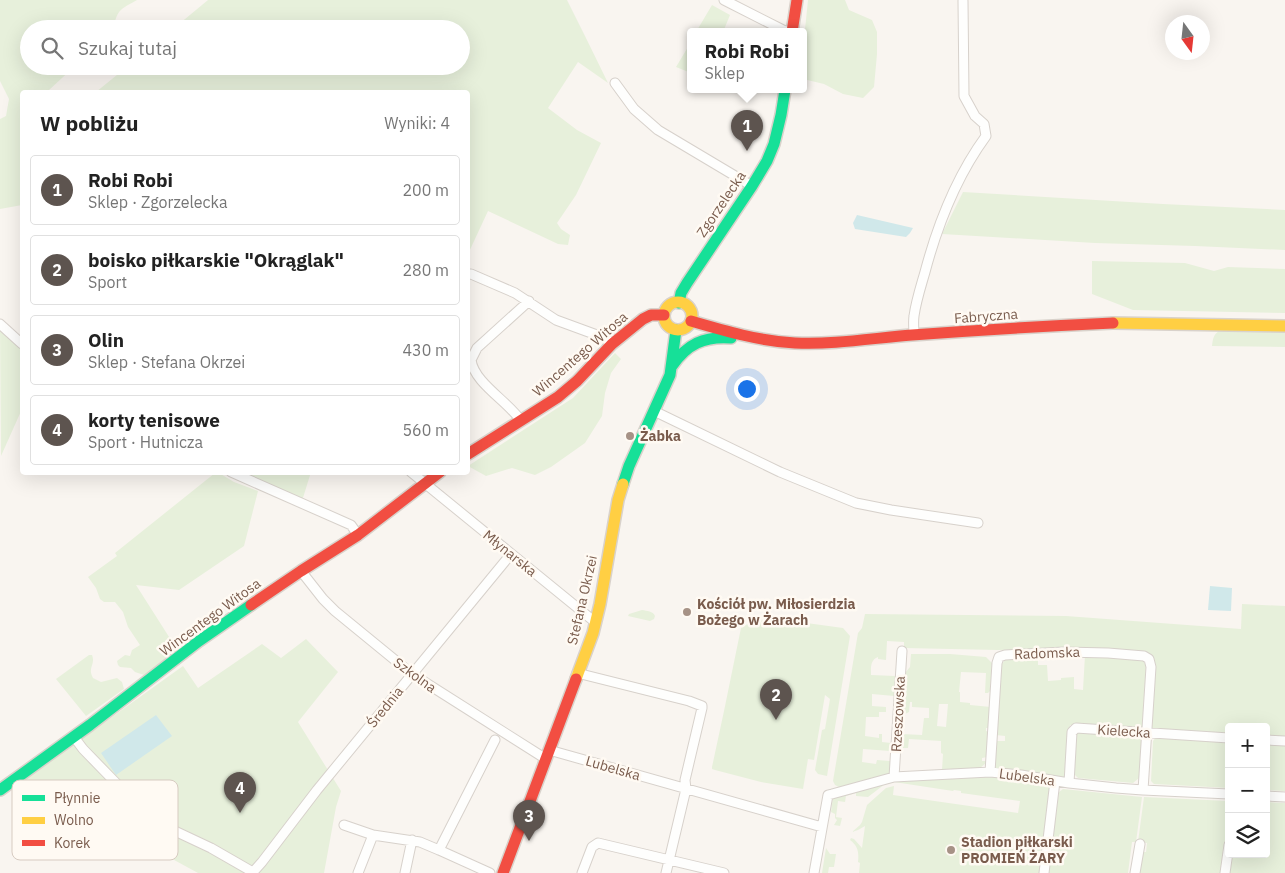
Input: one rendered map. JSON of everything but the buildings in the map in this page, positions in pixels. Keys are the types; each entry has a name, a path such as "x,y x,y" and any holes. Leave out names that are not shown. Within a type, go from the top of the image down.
{"street":[{"path":"724,0 779,28"},
{"path":"792,28 797,0"},
{"path":"914,335 913,318 943,214 953,190 986,136 984,124 975,116 964,96 963,1"},
{"path":"614,83 634,109 658,130 752,186"},
{"name":"Zgorzelecka","path":"679,302 698,265 767,161 774,144 785,93"},
{"path":"470,274 515,293 556,320 605,338 612,344"},
{"path":"521,421 513,410 474,372 471,360 477,348 529,302"},
{"path":"679,302 690,309 692,317 685,328 676,330 668,326 664,315 668,306 679,302"},
{"name":"Wincentego Witosa","path":"470,453 558,396 576,381 612,344 642,319 651,315 664,315"},
{"name":"Fabryczna","path":"691,321 756,338 796,343 1112,323 1285,326"},
{"path":"0,324 20,342"},
{"name":"Stefana Okrzei","path":"503,873 577,672 593,634 618,500 629,466 666,386 671,368 676,330"},
{"path":"671,368 684,351 704,339 721,337 743,340 756,338"},
{"path":"654,411 780,472 856,503 978,523"},
{"path":"238,475 351,525 358,534"},
{"name":"Młynarska","path":"415,475 595,622"},
{"name":"Wincentego Witosa","path":"14,780 200,641 358,534 436,475"},
{"name":"Średnia","path":"178,833 211,848 251,871 256,870 317,790 510,554"},
{"name":"Szkolna","path":"301,571 335,611 412,674 548,754"},
{"name":"Rzeszowska","path":"894,777 902,651"},
{"name":"Radomska","path":"990,772 997,662 999,657 1006,654 1064,652 1144,656 1149,659 1151,668 1147,733"},
{"path":"577,672 700,704 702,708 685,780 686,789 666,873"},
{"name":"Kielecka","path":"1069,783 1072,732 1074,729 1084,728 1225,738"},
{"path":"1143,790 1147,733"},
{"name":"Średnia","path":"74,737 113,780"},
{"path":"439,850 495,740"},
{"path":"1270,740 1285,741"},
{"name":"Lubelska","path":"548,754 686,789 822,827 828,795 894,777 990,772 1069,783 1143,790 1225,794"},
{"name":"Wincentego Witosa","path":"0,790 12,781"},
{"path":"1044,873 1055,781"},
{"path":"1270,796 1285,797"},
{"path":"344,825 373,834 412,840 490,873"},
{"path":"814,873 822,827"},
{"path":"358,873 373,834"},
{"path":"404,873 412,840"},
{"path":"582,873 592,847 598,843 724,873"},
{"path":"1135,873 1140,844"},
{"path":"1225,873 1227,858"}],"green space":[{"path":"0,0 137,0 120,10 115,20 20,20 20,75 65,75 49,90 20,90 20,205 0,209 0,119 6,116 9,99 0,81"},
{"path":"208,0 567,0 608,83 578,62 548,108 577,130 601,143 576,195 557,223 561,229 570,235 568,245 558,244 488,211 470,250 470,90 98,90 117,75 470,75 470,20 184,20"},
{"path":"808,0 845,0 849,10 872,20 877,32 874,87 863,98 843,94 824,84 807,80 807,28 805,28"},
{"path":"712,5 730,15 725,28 698,28"},
{"path":"687,49 687,71 676,67"},
{"path":"963,192 1285,210 1285,250 1095,243 942,234"},
{"path":"1092,261 1185,263 1214,271 1228,267 1285,269 1285,313 1133,310 1092,294"},
{"path":"0,329 20,347 20,413 1,456"},
{"path":"1285,330 1285,347 1212,346 1214,336 1219,331"},
{"path":"615,353 621,359 611,373 605,393 602,416 585,443 551,467 535,475 512,468 486,476 470,467 470,465 573,398"},
{"path":"212,475 222,475 234,482 258,491 244,546 179,590 136,585 178,651 144,675 135,672 131,668 118,665 117,661 125,655 130,656 132,650 140,645 128,627 123,612 115,602 104,602 100,599 96,588 88,577 117,556 115,553"},
{"path":"242,475 310,475 302,501"},
{"path":"1242,604 1285,606 1285,738 1270,736 1270,723 1225,723 1225,734 1149,729 1150,659 1067,648 998,650 904,648 904,642 887,641 886,660 878,659 878,657 874,660 871,664 871,675 895,676 894,696 872,694 872,706 886,707 886,712 879,712 879,717 866,717 865,736 879,738 879,734 882,734 882,742 891,743 890,751 863,749 862,762 876,764 877,760 890,761 893,766 890,774 841,788 835,785 833,781 858,633 862,628 865,614 1066,616 1241,629"},
{"path":"642,610 653,613 654,619 650,621 628,616 629,614"},
{"path":"770,618 843,628 850,636 827,776 818,774 815,770 830,699 825,695 814,760 808,759 803,789 761,782 712,769 741,628 742,626"},
{"path":"306,639 338,672 298,722 341,791 336,807 324,873 198,873 174,860 178,860 178,780 24,780 183,666 198,688 262,644 281,658"},
{"path":"911,654 950,654 986,657 992,663 990,691 988,693 985,693 986,673 961,672 960,702 991,707 989,728 986,728 986,731 989,732 987,757 982,758 982,761 986,761 986,763 980,768 942,770 943,754 941,753 941,741 909,739 908,748 901,748 902,734 922,735 924,718 929,718 929,708 912,707 912,702 910,702 909,712 903,715 905,673 910,667","holes":["939,704 948,704 946,727 937,726"]},
{"path":"89,655 92,655 93,658 91,674 93,678 101,682 117,678 122,682 124,689 86,716 56,679"},
{"path":"1085,655 1140,657 1146,665 1142,729 1070,725 1067,780 995,768 997,741 1005,741 1005,736 996,735 1002,664 1006,658 1038,657 1038,665 1047,665 1048,681 1074,677 1074,689 1083,690"},
{"path":"1078,731 1142,736 1143,750 1140,750 1140,761 1143,761 1141,778 1133,783 1078,778 1074,774 1074,735"},
{"path":"1157,736 1225,741 1225,788 1154,784 1151,781 1153,741"},
{"path":"1270,743 1285,744 1285,791 1270,790"},
{"path":"1002,775 1050,785 1040,873 859,873 860,863 858,862 857,850 850,840 851,838 854,839 862,848 865,826 852,832 862,822 867,805 886,788 894,786 893,795 1018,813 1020,801 894,782 885,784 868,797 856,796 856,793 846,796 845,802 838,801 836,817 842,818 840,826 834,825 837,820 835,818 835,814 831,812 833,797 895,779"},
{"path":"1063,789 1142,797 1136,842 1132,842 1128,873 1048,873 1059,792"},
{"path":"1144,797 1225,801 1225,841 1220,873 1138,873 1142,852 1146,852 1147,843 1138,842"},
{"path":"1270,802 1285,803 1285,873 1229,873 1231,858 1270,858"},
{"path":"826,848 830,854 836,854 834,867 829,867 828,873 822,873"}],"water":[{"path":"857,215 913,228 906,237 855,229 853,223"},
{"path":"1210,586 1232,588 1231,611 1208,610"},
{"path":"156,715 172,736 116,775 101,753"}],"traffic: fast":[{"path":"679,303 681,293 687,283 767,161 774,144 785,93"},
{"path":"623,484 629,466 670,375 676,330"},
{"path":"672,366 684,352 697,343 712,338 731,338"},
{"path":"14,780 90,725 199,641 251,605"},
{"path":"0,790 12,781"}],"traffic: slow":[{"path":"678,302 688,306 692,316 688,326 678,330 668,326 664,316 668,306 678,302"},
{"path":"1113,323 1285,326"},
{"path":"576,679 593,633 600,604 618,500 623,484"}],"traffic: jam":[{"path":"793,28 797,0"},
{"path":"470,453 558,397 577,381 612,344 643,319 651,315 664,315"},
{"path":"691,321 755,338 795,343 839,342 962,331 1113,323"},
{"path":"251,605 358,535 436,475"},
{"path":"503,873 576,679"}],"place":[{"name":"Robi Robi","path":"747,151"},
{"name":"Żabka","path":"630,436"},
{"name":"Kościół pw. Miłosierdzia Bożego w Żarach","path":"687,612"},
{"name":"boisko piłkarskie \"Okrąglak\"","path":"776,720"},
{"name":"korty tenisowe","path":"240,813"},
{"name":"Olin","path":"529,841"},
{"name":"Stadion piłkarski PROMIEŃ ŻARY","path":"951,850"}]}
